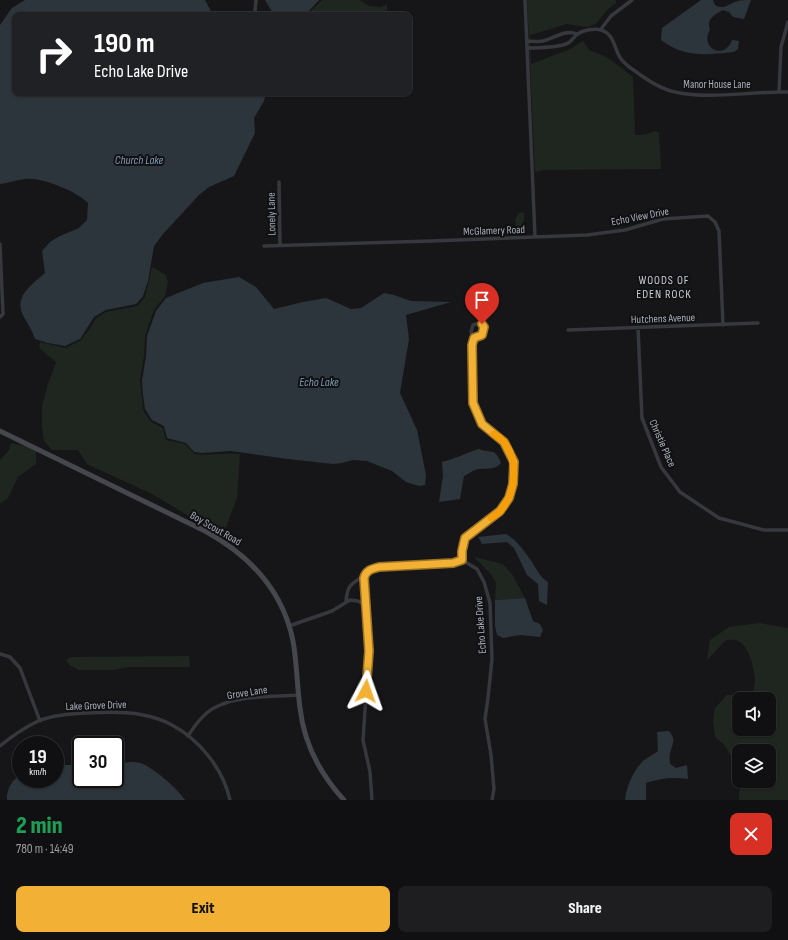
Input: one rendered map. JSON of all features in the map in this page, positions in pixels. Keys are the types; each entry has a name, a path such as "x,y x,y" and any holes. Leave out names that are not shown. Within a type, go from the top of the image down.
{"street":[{"path":"255,10 256,0"},
{"name":"McGlamery Road","path":"264,246 535,237 525,0"},
{"path":"527,48 560,46 568,43 577,34 594,29 600,30 611,16 632,0"},
{"path":"779,92 781,47 788,22"},
{"name":"Manor House Lane","path":"600,30 608,34 614,41 621,59 626,64 645,79 669,90 694,95 788,92"},
{"path":"527,41 543,41 563,32 572,32 577,34"},
{"name":"Lonely Lane","path":"279,182 280,245"},
{"name":"Echo View Drive","path":"535,237 625,230 663,219 708,216 715,222 719,231 723,324"},
{"path":"0,244 3,314 0,317"},
{"name":"Hutchens Avenue","path":"568,330 758,323"},
{"name":"Christie Place","path":"638,328 642,418 661,467 680,492 718,518 764,530 788,530"},
{"path":"346,602 347,590 354,582 365,575 368,570 379,567 453,563 462,560 462,551 465,538 500,511 509,498 513,484 514,462 504,442 482,424 473,403 472,345 474,338"},
{"name":"Boy Scout Road","path":"0,431 182,520 228,545 248,560 263,577 278,601 289,626 295,653 301,719 309,746 325,777 344,800"},
{"name":"Echo Lake Drive","path":"462,560 477,569 484,582 490,604 492,659 485,719 491,755 494,789 492,800"},
{"path":"365,575 365,605 369,651 363,740 370,772 372,800"},
{"path":"289,626 332,611 346,602 355,600 365,605"},
{"path":"0,654 10,657 20,668 40,721"},
{"name":"Grove Lane","path":"188,736 204,715 215,707 242,699 298,695"},
{"name":"Lake Grove Drive","path":"0,746 16,733 40,721 62,715 111,712 152,717 172,725 188,736 206,752 221,775 230,800"}],"shaded area":[{"path":"322,0 360,0 369,6 381,7 387,4 387,12 310,12"},
{"path":"527,0 616,0 616,3 607,10 596,24 587,27 567,24 530,35 531,64 570,49 583,41 589,50 611,60 633,77 635,135 643,135 656,131 659,133 661,169 543,170 535,172"},
{"path":"522,212 524,213 524,221 520,228 516,228 515,220 518,214"},
{"path":"152,267 166,275 168,282 165,296 154,310 145,336 144,356 140,380 143,410 150,421 163,428 166,440 185,444 194,454 240,454 237,498 225,530 194,519 152,494 87,464 78,450 52,450 44,441 42,406 56,362 39,348 40,342 66,348 81,340 96,318 106,312 137,306 145,297"},
{"path":"11,443 26,446 36,451 36,464 18,477 8,498 0,504 0,460 9,450"},
{"path":"474,557 503,564 512,574 525,598 495,600 496,583 490,573"},
{"path":"759,623 788,628 788,800 739,800 741,788 776,788 776,744 732,744 732,758 725,746 715,737 713,721 715,708 727,695 732,695 732,736 776,736 776,692 752,692 755,683 753,666 746,648 737,640 726,640 707,660 710,640 729,627"},
{"path":"189,656 190,667 128,667 114,670 79,670 71,666 66,661 70,657"}],"water":[{"name":"Church Lake","path":"25,0 205,0 211,12 12,12 12,96 265,96 254,118 255,133 234,176 209,187 199,195 154,246 148,281 143,296 136,304 106,310 94,317 80,339 65,346 35,339 20,307 26,290 45,273 42,251 50,242 79,228 87,220 88,203 83,198 67,190 40,180 25,179 0,184 0,25 12,8"},
{"path":"265,0 319,0 308,12 272,12"},
{"path":"701,0 713,0 715,5 721,7 739,1 751,0 744,19 733,17 729,12 723,10 714,16 709,23 710,30 708,42 710,47 714,50 724,50 729,46 732,40 739,41 738,49 734,52 696,54 679,50 661,40 662,28"},
{"name":"Echo Lake","path":"239,277 256,287 274,309 326,298 351,309 361,308 384,293 411,301 451,302 406,315 409,339 400,393 417,430 426,475 425,485 419,486 406,482 392,471 367,461 353,460 333,464 231,451 202,453 194,452 186,443 167,438 164,426 152,420 145,409 143,395 142,381 146,356 147,336 156,311 166,298 203,283"},
{"path":"479,449 495,453 501,463 494,468 475,470 464,476 460,499 439,502 443,476 442,462"},
{"path":"506,534 520,546 541,576 548,582 547,605 539,601 538,584 527,575 514,548 507,542 482,544 478,537"},
{"path":"525,598 533,621 540,624 543,630 540,637 520,635 503,638 497,635 495,626 495,600"},
{"path":"669,731 673,737 670,764 676,768 687,765 688,779 667,778 646,783 646,800 625,800 628,785 636,770 644,761 658,751 657,732"},
{"path":"137,762 145,765 158,773 185,800 7,800 12,783 12,788 64,788 64,765 72,765 72,788 124,788 124,763"}],"slow traffic":[{"path":"491,518 500,511 509,498 513,484 514,462 504,442 494,434"}],"district":[{"name":"WOODS OF EDEN ROCK","path":"664,287"}],"route":[{"path":"366,691 369,651 364,578 368,570 379,567 453,563 462,560 462,551 465,538 500,511 509,498 513,484 514,462 504,442 482,424 473,403 472,345 474,338 482,335 484,327 482,324"}]}
